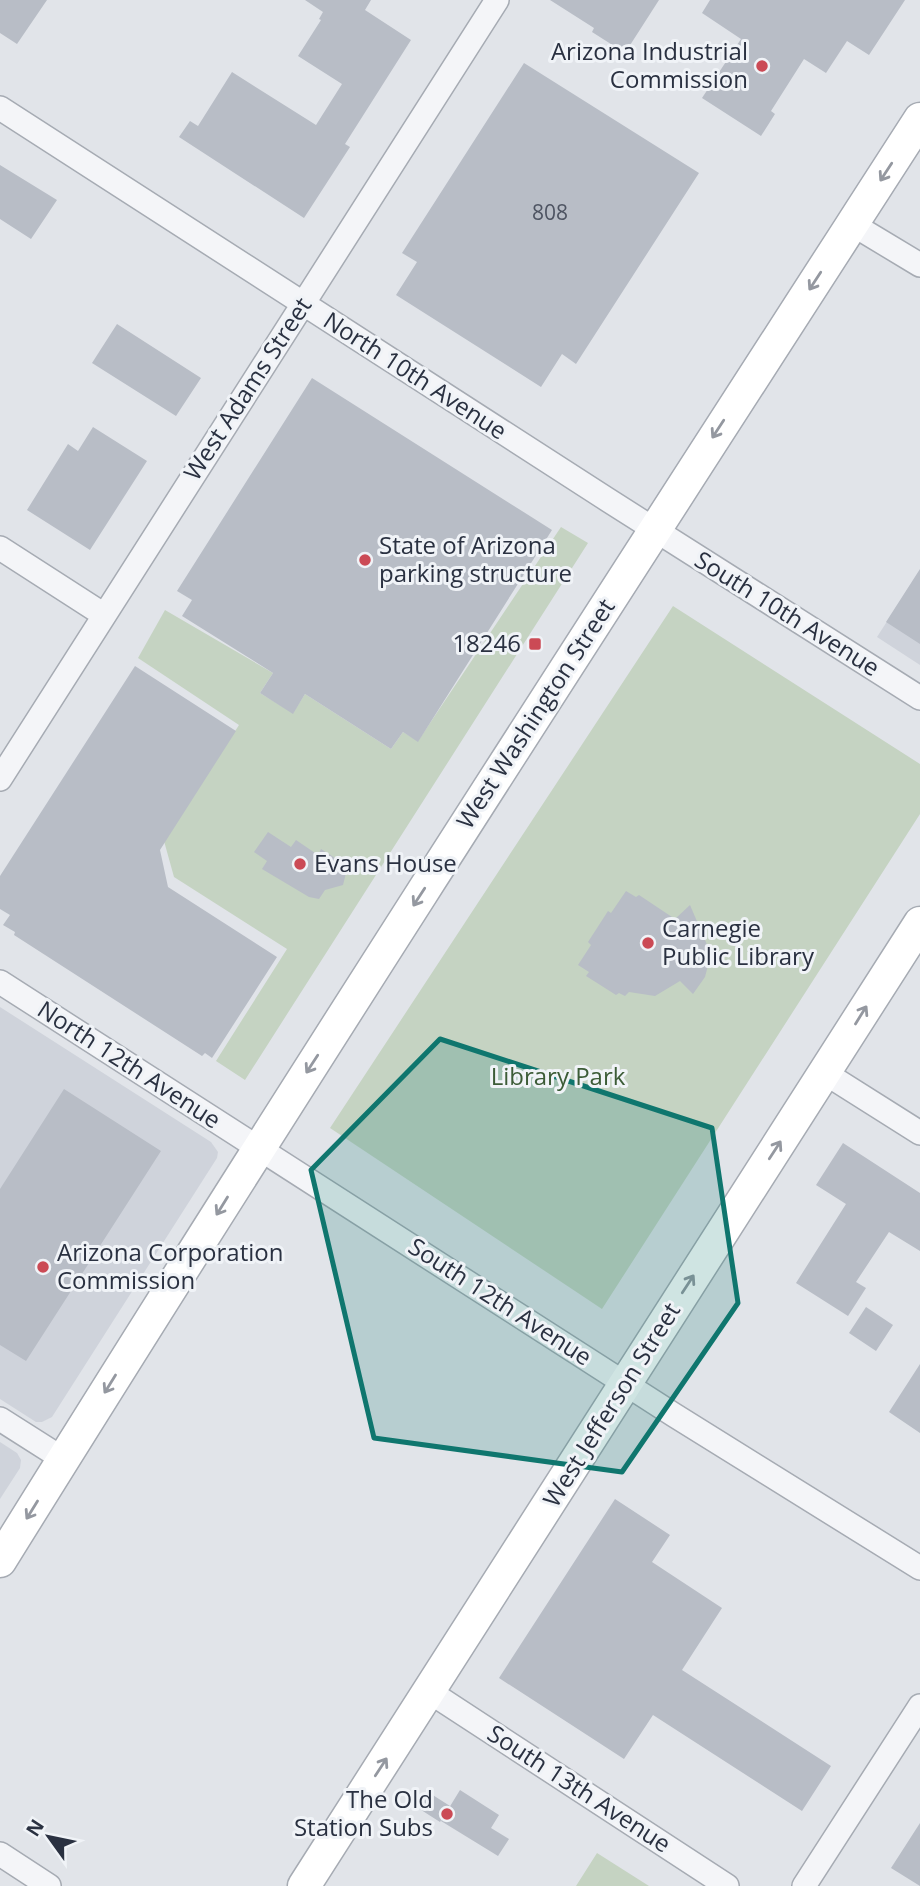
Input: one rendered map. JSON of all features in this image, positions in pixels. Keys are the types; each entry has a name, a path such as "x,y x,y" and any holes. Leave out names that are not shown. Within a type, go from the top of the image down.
{"main road":[{"name":"West Washington Street","path":"0,1561 258,1148 920,119"},
{"name":"West Jefferson Street","path":"304,1886 920,923"}],"street":[{"name":"West Adams Street","path":"0,779 497,0"},
{"name":"North 10th Avenue","path":"0,108 654,530"},
{"path":"852,224 920,265"},
{"name":"South 10th Avenue","path":"654,530 920,698"},
{"path":"0,548 104,615"},
{"name":"North 12th Avenue","path":"0,982 258,1148"},
{"path":"825,1073 920,1133"},
{"name":"South 12th Avenue","path":"258,1148 920,1568"},
{"path":"0,1419 64,1459"},
{"name":"South 13th Avenue","path":"430,1692 727,1886"},
{"path":"804,1886 920,1706"},
{"path":"0,1854 49,1886"}],"highlighted area":[{"path":"440,1039 712,1128 738,1303 622,1472 374,1438 311,1170"}],"shaded area":[{"path":"920,570 920,665 877,637"},
{"path":"0,1007 211,1142 218,1152 217,1158 52,1417 42,1422 36,1422 0,1399"},
{"path":"0,1442 17,1453 21,1460 20,1468 0,1499"}],"green space":[{"path":"561,527 588,543 245,1080 216,1061 287,949 174,877 164,841 239,725 138,658 165,610 273,673 260,693 293,713 305,694 391,749 403,732 418,741"},
{"name":"Library Park","path":"673,606 920,764 920,814 602,1309 330,1128"},
{"path":"597,1853 649,1886 576,1886"}],"building":[{"path":"0,0 47,0 17,44 0,33"},
{"path":"305,0 371,0 365,10 411,40 345,144 350,147 304,218 179,137 190,121 198,126 232,72 316,125 342,84 298,56 321,20 319,19 323,12"},
{"path":"550,0 659,0 625,53 592,32 594,28"},
{"name":"Arizona Industrial Commission","path":"710,0 905,0 869,55 847,41 826,73 804,59 771,111 775,114 761,136 702,98 741,39 702,13"},
{"path":"524,63 699,173 576,364 562,354 541,387 396,295 417,262 402,253"},
{"path":"0,165 57,200 31,239 0,219"},
{"path":"117,324 201,378 176,416 92,363"},
{"name":"State of Arizona parking structure","path":"312,378 552,530 418,742 403,732 391,749 305,694 293,714 260,693 273,673 182,616 192,600 177,591"},
{"path":"93,427 147,461 90,550 27,510 68,444 78,451"},
{"path":"920,569 920,644 886,622"},
{"path":"135,666 236,731 160,850 168,887 277,957 212,1058 205,1053 202,1056 14,935 15,932 3,925 10,915 0,909 0,876"},
{"name":"Evans House","path":"268,832 291,847 296,840 318,855 321,849 340,861 346,873 343,885 325,890 319,899 309,897 262,869 267,861 254,852"},
{"name":"Carnegie Public Library","path":"626,891 636,897 639,895 675,919 690,905 711,954 705,977 693,994 680,981 655,996 629,992 625,996 619,993 616,995 586,976 589,972 578,965 591,945 588,942 608,911 611,913"},
{"name":"Arizona Corporation Commission","path":"64,1089 161,1151 26,1361 0,1345 0,1189"},
{"path":"843,1143 920,1193 920,1251 889,1232 856,1282 866,1288 848,1316 796,1283 846,1204 816,1185"},
{"path":"866,1307 893,1325 876,1351 849,1333"},
{"path":"920,1364 920,1433 889,1412"},
{"path":"615,1499 670,1535 652,1562 722,1608 682,1670 831,1766 802,1811 653,1715 624,1759 499,1678"},
{"path":"460,1790 499,1815 491,1828 509,1839 498,1856 441,1821"},
{"path":"428,1792 450,1806 440,1822 418,1808"},
{"path":"920,1823 920,1886 891,1868"}],"place":[{"name":"Arizona Industrial Commission","path":"762,66"},
{"name":"State of Arizona parking structure","path":"365,560"},
{"name":"18246","path":"535,644"},
{"name":"Evans House","path":"300,864"},
{"name":"Carnegie Public Library","path":"648,943"},
{"name":"Arizona Corporation Commission","path":"43,1267"},
{"name":"The Old Station Subs","path":"447,1814"}]}
